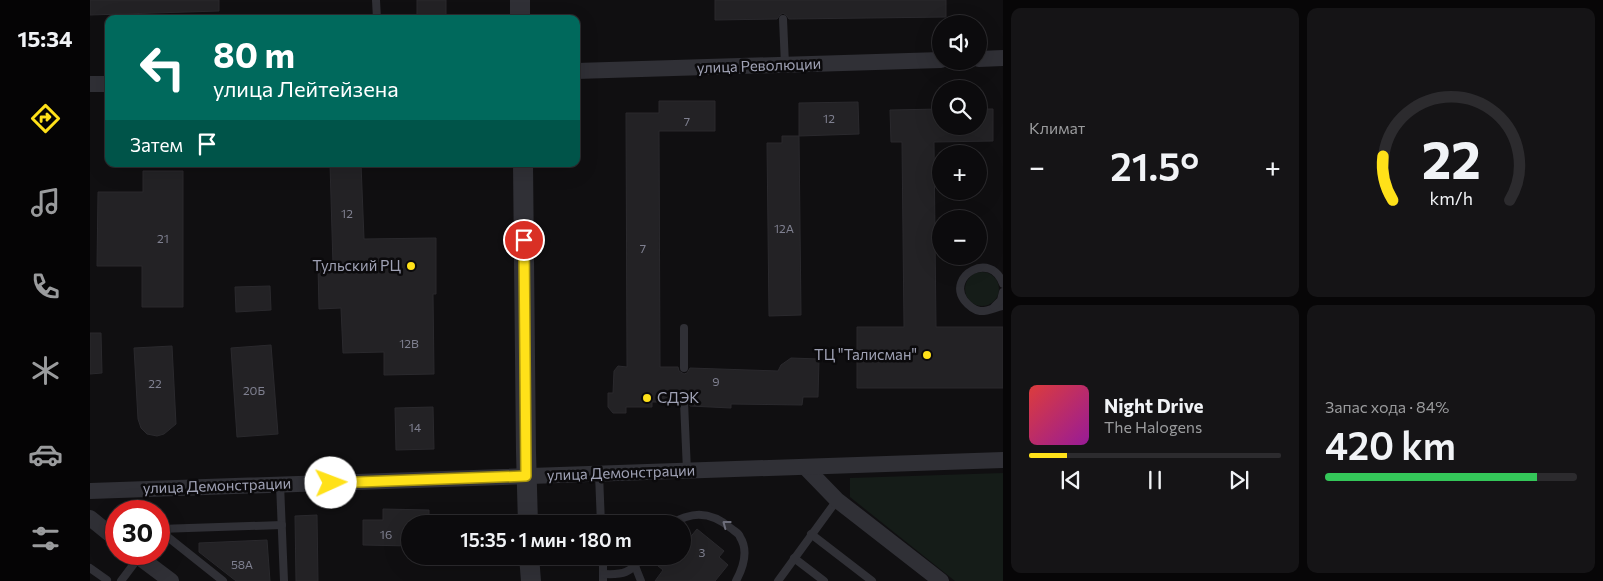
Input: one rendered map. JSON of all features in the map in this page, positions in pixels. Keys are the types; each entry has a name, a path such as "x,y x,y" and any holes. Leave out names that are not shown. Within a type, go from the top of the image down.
{"street":[{"path":"520,0 520,15"},
{"path":"987,59 1003,58"},
{"name":"улица Революции","path":"580,71 932,60"},
{"path":"90,84 105,84"},
{"path":"523,167 528,515"},
{"name":"улица Демонстрации","path":"90,491 1003,460"},
{"path":"805,467 837,500 941,581"},
{"path":"90,518 105,530"},
{"path":"150,565 171,581"},
{"path":"530,565 530,581"}],"lane":[{"path":"376,0 376,15"},
{"path":"783,19 784,65"},
{"path":"1003,284 1000,276 990,268 978,267 967,273 960,284 961,296 968,306 980,311 1003,306"},
{"path":"992,308 1001,300 1003,292"},
{"path":"684,328 684,368"},
{"path":"684,402 687,471"},
{"path":"598,474 600,515"},
{"path":"280,484 284,581"},
{"path":"778,581 837,500"},
{"path":"691,515 712,516 724,522 740,536 744,547 745,560 736,581"},
{"path":"170,529 282,524"},
{"path":"811,534 872,581"},
{"path":"170,538 223,581"},
{"path":"794,558 824,581"},
{"path":"121,581 131,565"},
{"path":"603,565 604,578 623,575 635,566 641,581"},
{"path":"90,568 109,581"}],"shaded area":[{"path":"982,272 994,277 999,289 994,301 982,306 970,301 965,289 970,277"},
{"path":"1003,473 1003,581 955,581 850,497 850,478"}],"building":[{"path":"90,0 219,0 219,11 90,15"},
{"path":"417,0 446,0 446,15 417,15"},
{"path":"715,0 946,0 946,15 932,15 932,17 789,19 783,13 777,19 715,20"},
{"path":"659,101 715,101 715,131 659,131 660,367 678,367 679,371 684,374 690,368 778,371 781,365 791,358 819,359 818,397 803,397 802,405 731,404 731,408 690,406 688,399 683,396 678,402 652,402 652,407 626,407 626,413 613,413 608,407 608,393 613,393 614,371 618,366 627,367 626,113 659,113"},
{"path":"858,102 859,134 799,136 799,103"},
{"path":"932,109 932,135 987,135 987,109 993,109 993,141 934,142 934,145 932,145 932,200 935,200 935,210 932,210 932,265 935,265 936,327 1003,327 1003,388 857,388 857,327 904,327 902,142 891,142 890,110"},
{"path":"782,136 799,136 801,315 769,316 767,143 782,143"},
{"path":"330,167 361,167 364,239 436,238 436,294 433,294 434,374 384,375 384,352 343,353 341,308 319,309 318,265 333,265"},
{"path":"143,171 183,171 183,307 142,307 142,266 97,266 98,192 143,192"},
{"path":"270,286 271,310 236,312 235,287"},
{"path":"90,333 101,333 102,373 90,374"},
{"path":"271,345 278,434 237,437 231,348"},
{"path":"172,346 176,424 164,434 157,436 147,434 141,428 138,419 134,348"},
{"path":"433,407 434,449 396,450 395,408"},
{"path":"383,509 429,510 429,515 401,515 401,546 363,545 363,520 383,520"},
{"path":"317,515 318,581 296,581 295,516"},
{"path":"697,529 724,551 719,557 728,565 715,581 655,581 663,570 659,565 691,565 691,536"},
{"path":"267,540 270,581 236,581 199,552 199,543"}],"place":[{"name":"Тульский РЦ","path":"411,266"},
{"name":"ТЦ \"Талисман\"","path":"927,355"},
{"name":"СДЭК","path":"647,398"}],"route":[{"path":"331,483 526,476 524,240"}]}
